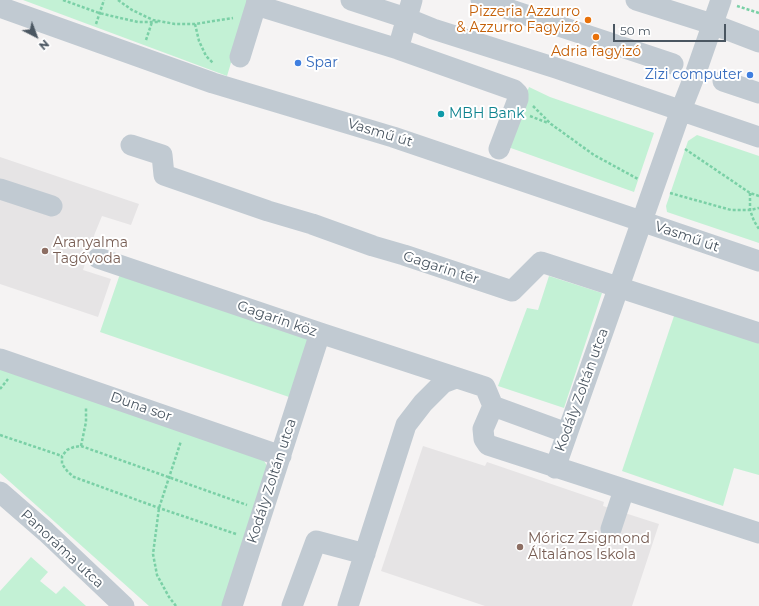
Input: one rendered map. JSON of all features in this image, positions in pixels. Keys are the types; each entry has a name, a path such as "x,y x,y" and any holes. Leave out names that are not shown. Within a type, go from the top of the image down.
{"street":[{"path":"351,0 409,9 432,29 556,68 759,137"},
{"path":"481,0 673,64"},
{"path":"636,0 712,24 759,42"},
{"name":"Kodály Zoltán utca","path":"726,2 712,24 555,468 759,533"},
{"path":"240,57 256,3 398,49 514,90 518,94 518,99 499,149"},
{"name":"Vasmű út","path":"0,7 213,83 393,137 759,261"},
{"path":"398,49 409,9"},
{"path":"723,82 759,93"},
{"name":"Gagarin tér","path":"131,145 162,156 164,175 268,211 312,224 512,291 541,262 759,333"},
{"path":"0,189 52,206"},
{"name":"Gagarin köz","path":"98,258 320,334 456,378"},
{"name":"Kodály Zoltán utca","path":"232,606 320,334"},
{"name":"Duna sor","path":"0,359 281,456"},
{"path":"348,606 406,425 423,403 443,383 456,378 485,387 493,406 484,429 484,439 488,445 555,468"},
{"path":"493,406 567,433"},
{"path":"611,529 624,490"},
{"name":"Panoráma utca","path":"0,492 46,532 124,606"},
{"path":"292,606 316,541 365,554"}],"path":[{"path":"63,0 99,12 138,22 165,22"},
{"path":"95,27 104,0"},
{"path":"118,0 132,10 153,20 175,24 195,24 238,17"},
{"path":"726,2 759,14"},
{"path":"144,45 152,22"},
{"path":"531,102 537,111 550,124 594,155 642,182"},
{"path":"528,116 550,124"},
{"path":"684,148 750,193 759,196"},
{"path":"669,193 731,210 750,210 759,208"},
{"path":"750,193 750,210 754,221 759,228"},
{"path":"81,446 86,422 86,402"},
{"path":"176,606 169,597 158,575 153,554 159,508 187,423"},
{"path":"0,435 62,456"},
{"path":"237,534 159,508 74,477 62,464 62,456 67,450 81,446 254,507"}],"shaded area":[{"name":"Aranyalma Tagóvoda","path":"0,157 139,204 131,225 102,216 95,233 83,270 111,279 98,317 0,284"},
{"name":"Móricz Zsigmond Általános Iskola","path":"423,446 485,466 487,462 604,502 603,506 659,524 632,606 485,606 381,571"}],"green space":[{"path":"23,0 250,0 227,76"},
{"path":"529,87 550,97 654,133 634,192 508,147"},
{"path":"697,135 759,156 759,243 667,212 666,206 688,141"},
{"path":"120,274 309,338 289,397 100,332"},
{"path":"549,276 602,293 564,408 498,386 527,308 538,310"},
{"path":"675,313 759,342 759,475 734,468 723,506 622,471"},
{"path":"0,366 262,457 267,466 222,606 149,606 0,473"},
{"path":"31,557 48,572 40,581 56,594 64,586 86,606 0,606 0,591"}],"place":[{"name":"Pizzeria Azzurro & Azzurro Fagyizó","path":"588,20"},
{"name":"Adria fagyizó","path":"596,37"},
{"name":"Spar","path":"298,63"},
{"name":"Zizi computer","path":"750,75"},
{"name":"MBH Bank","path":"441,114"},
{"name":"Aranyalma Tagóvoda","path":"45,251"},
{"name":"Móricz Zsigmond Általános Iskola","path":"520,547"}]}
